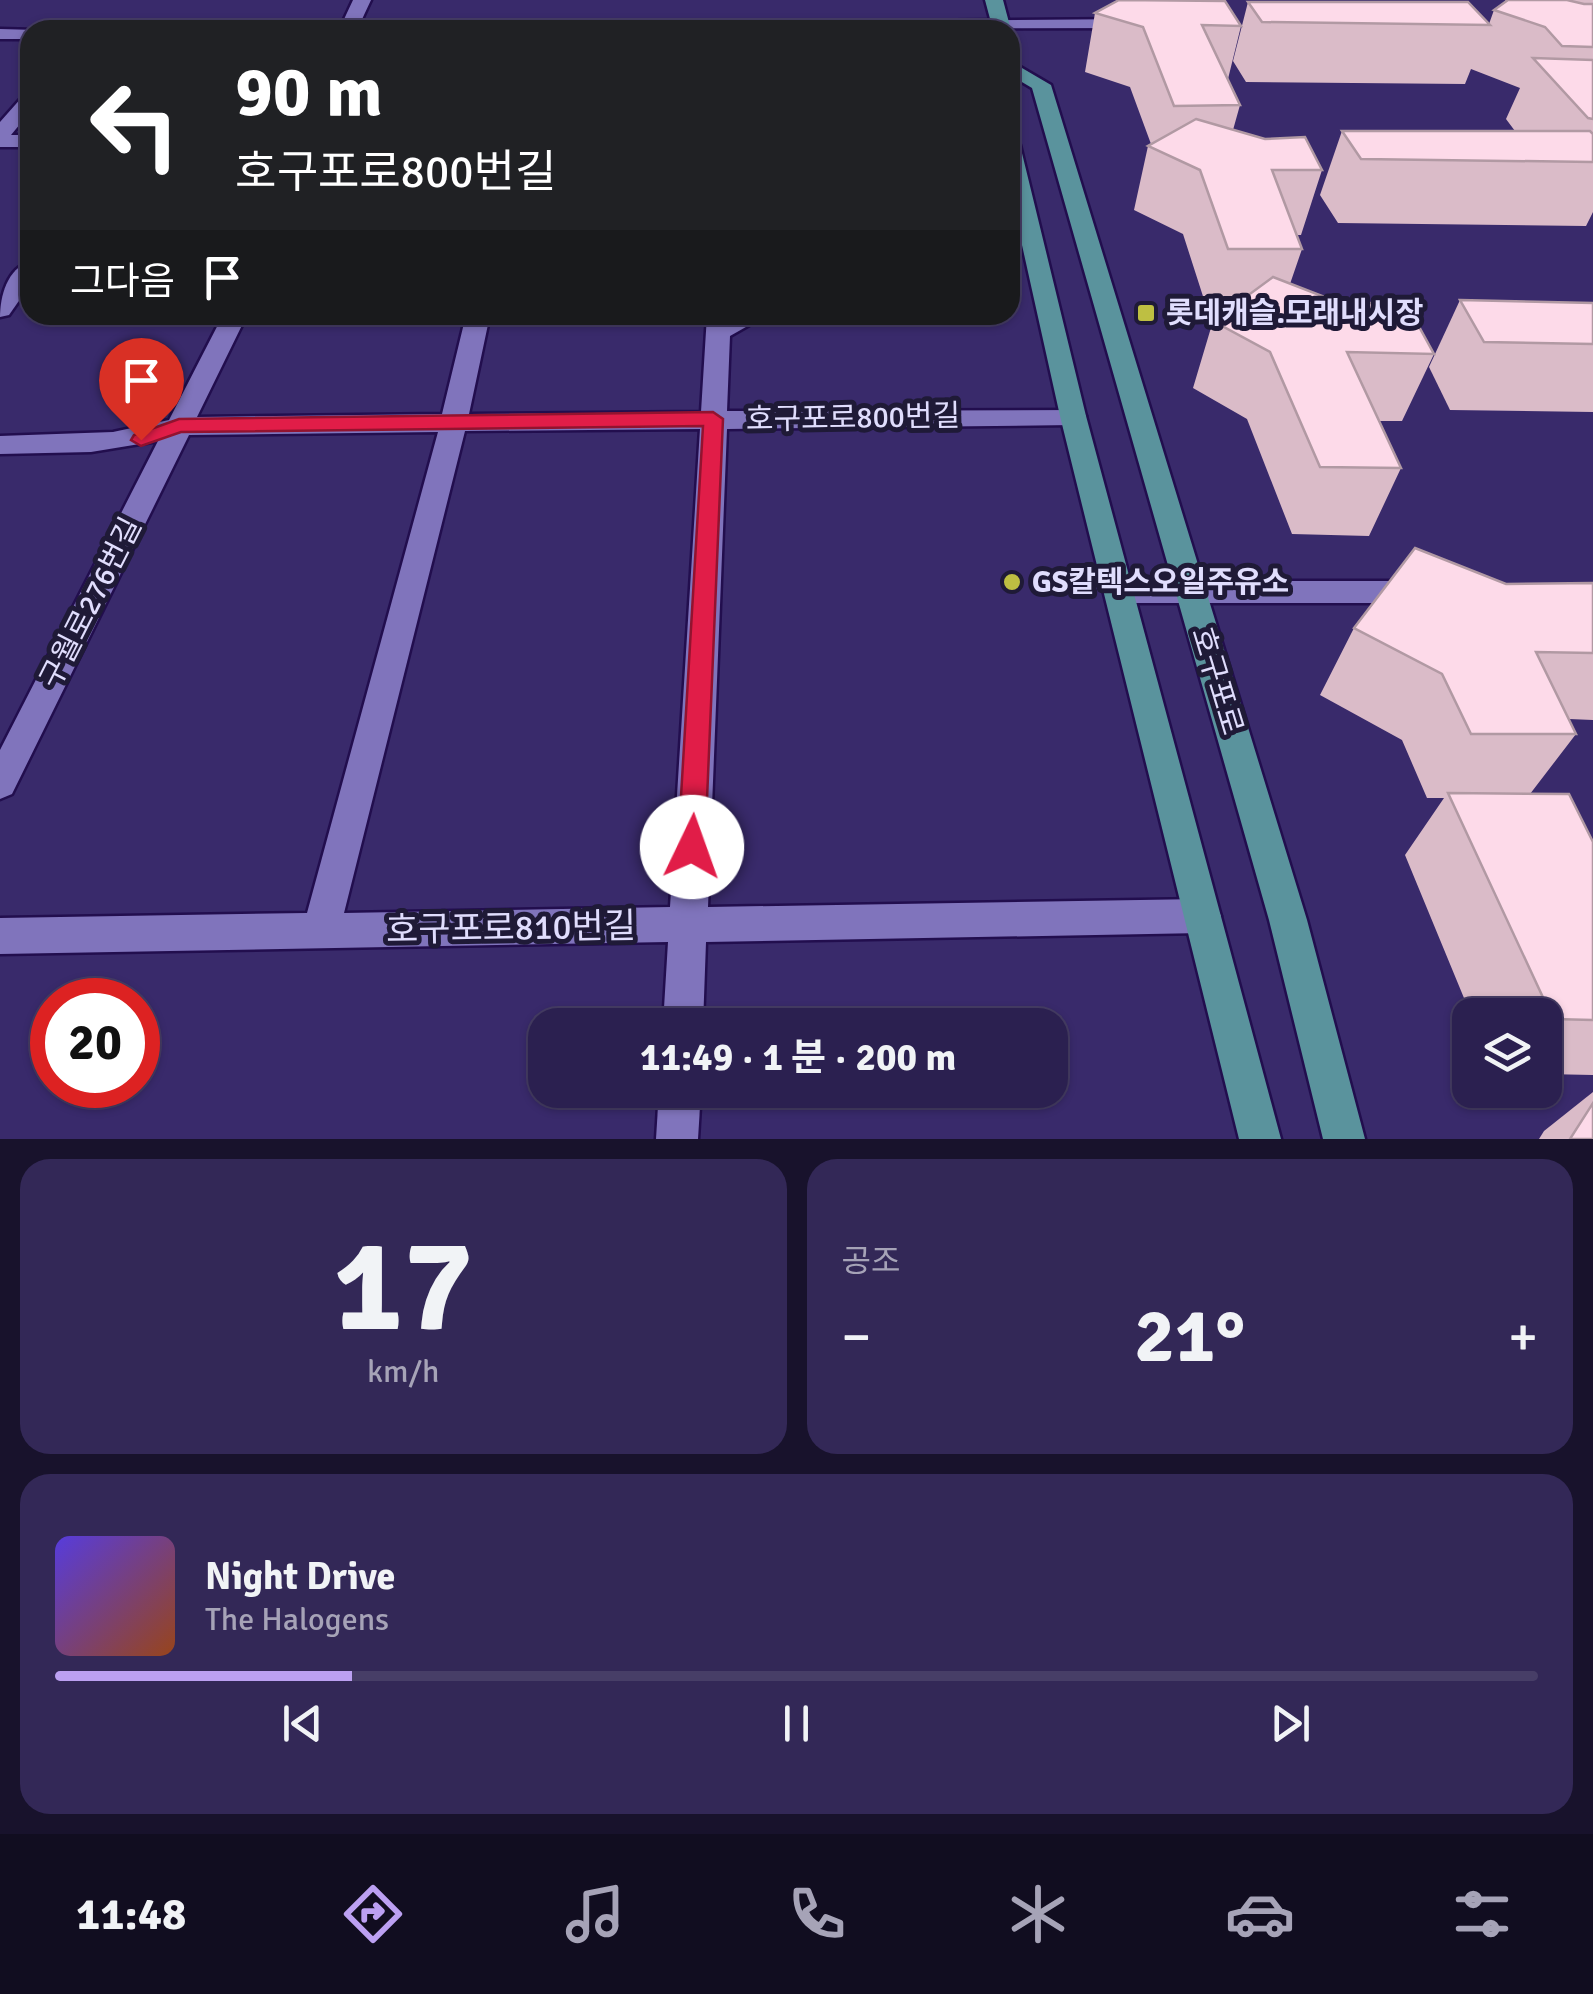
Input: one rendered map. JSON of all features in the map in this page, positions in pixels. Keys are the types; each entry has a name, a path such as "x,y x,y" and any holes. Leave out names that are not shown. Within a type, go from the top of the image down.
{"main road":[{"name":"호구포로","path":"1020,75 1040,86 1288,920 1344,1139"},
{"path":"1020,189 1073,416 1260,1139"}],"street":[{"path":"1020,27 1153,24 1132,0"},
{"path":"806,20 868,20"},
{"path":"0,138 20,113"},
{"path":"0,310 20,283"},
{"name":"구월로276번길","path":"0,784 230,325"},
{"path":"321,930 476,325"},
{"path":"684,1008 718,325"},
{"name":"호구포로800번길","path":"0,445 112,444 141,440 179,426 1073,416"},
{"path":"1120,592 1448,592"},
{"name":"호구포로810번길","path":"0,936 1202,916"},
{"path":"677,1139 679,1108"}],"building":[{"path":"1119,0 1225,1 1241,26 1202,25 1240,105 1174,106 1143,27 1095,13"},
{"path":"1508,0 1593,4 1593,47 1562,46 1545,27 1494,10"},
{"path":"1248,2 1468,2 1490,25 1262,22"},
{"path":"1533,58 1593,60 1593,119 1588,118"},
{"path":"1196,119 1265,139 1305,137 1322,170 1272,170 1302,249 1228,249 1200,170 1148,146"},
{"path":"1342,131 1590,131 1593,162 1361,159"},
{"path":"1273,277 1340,303 1406,303 1434,354 1347,352 1401,468 1320,467 1270,352 1213,321"},
{"path":"1460,300 1593,303 1593,344 1484,342"},
{"path":"1415,548 1506,584 1593,583 1593,653 1536,652 1576,734 1471,734 1442,674 1354,628"},
{"path":"1448,793 1569,794 1593,842 1593,1020 1562,1019 1562,998 1543,998"},
{"path":"1593,1103 1593,1139 1570,1139"}],"place":[{"name":"롯데캐슬.모래내시장","path":"1146,313"},
{"name":"GS칼텍스오일주유소","path":"1012,582"}],"route":[{"path":"141,440 179,426 713,419 692,847"}]}
